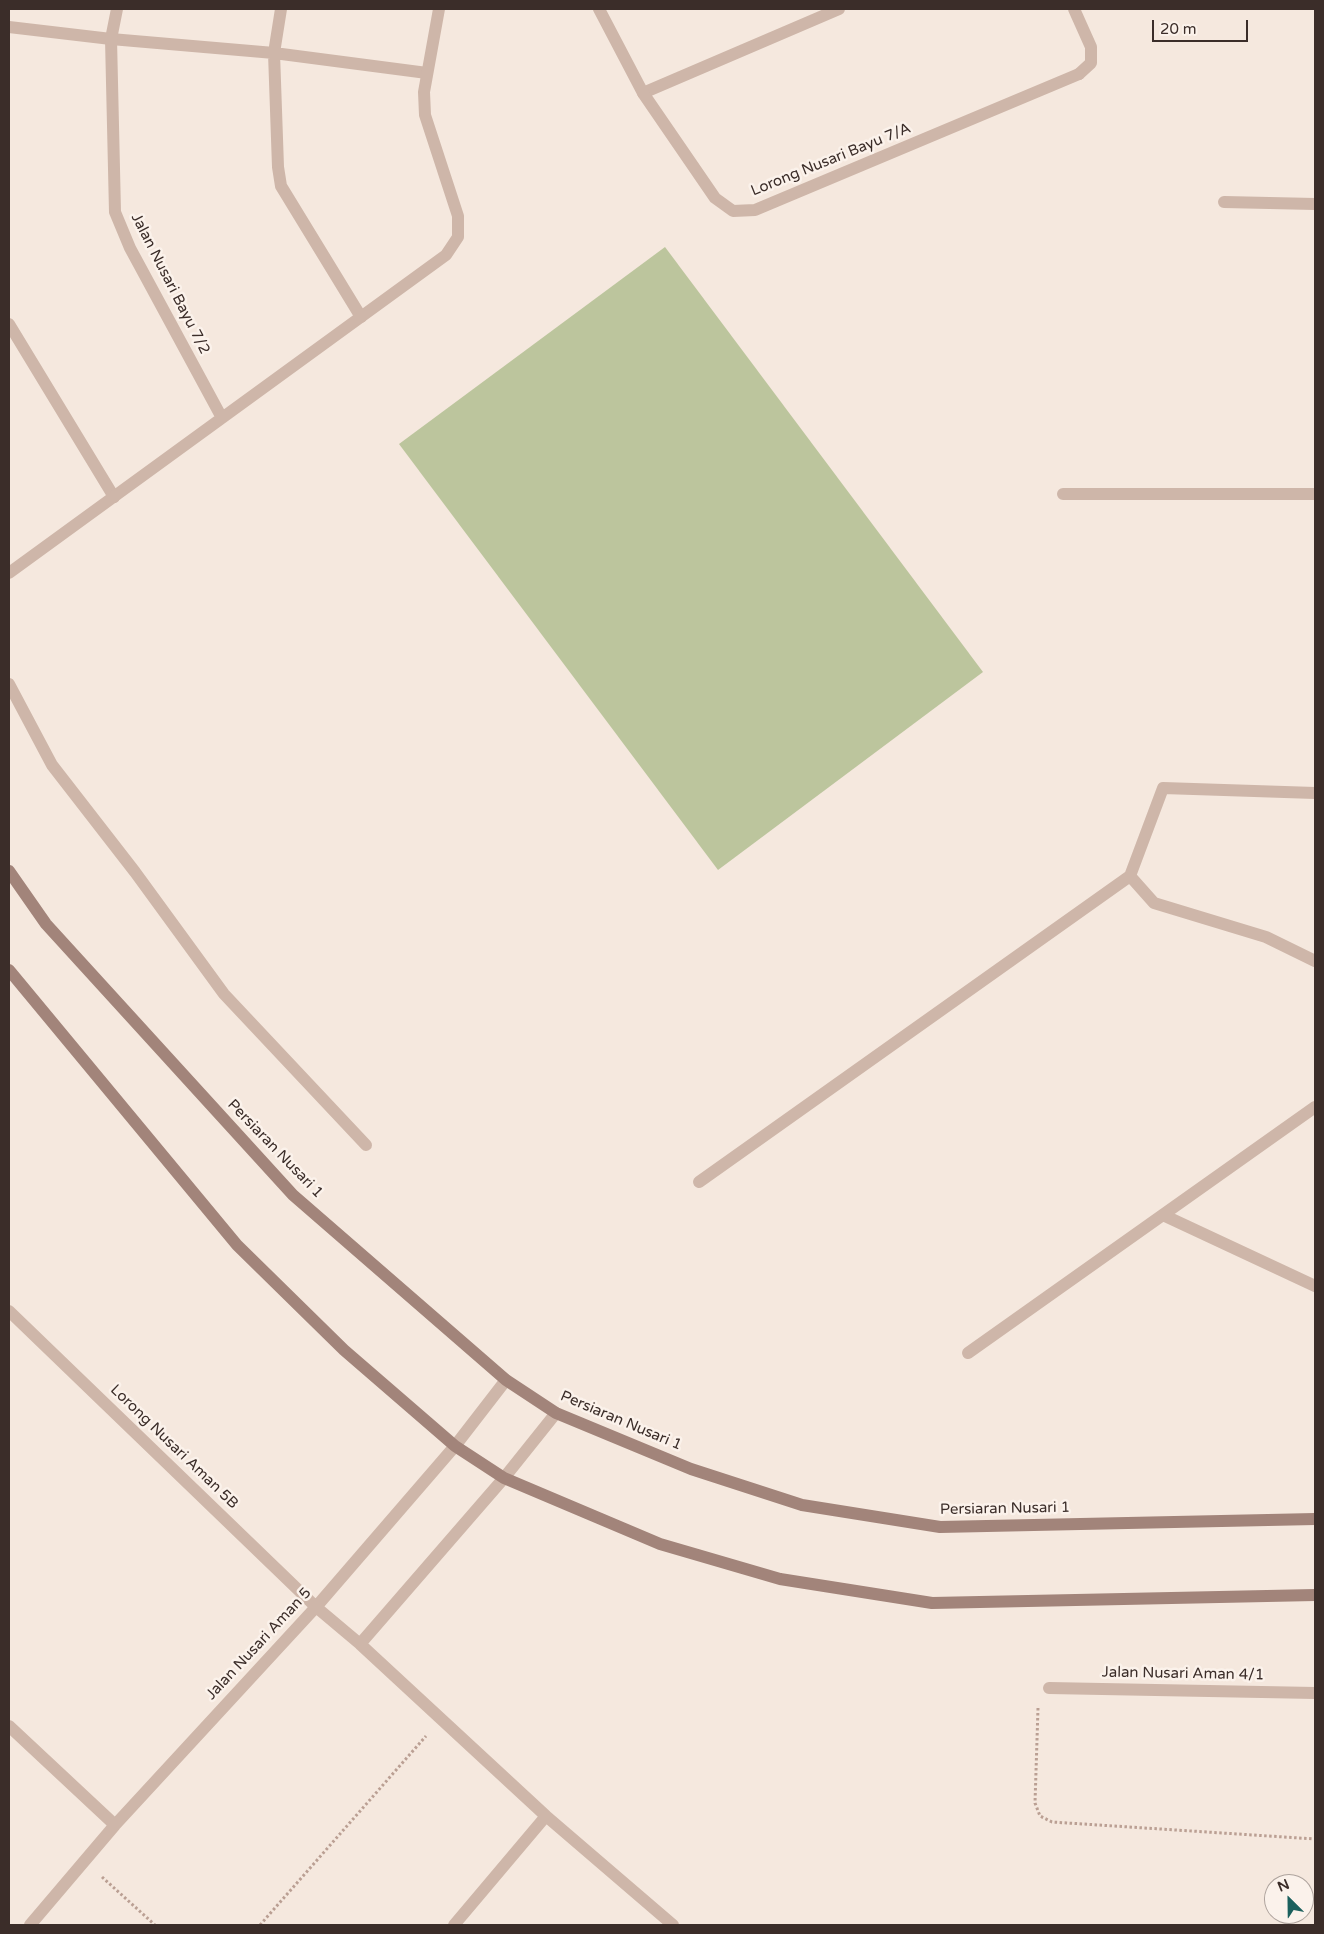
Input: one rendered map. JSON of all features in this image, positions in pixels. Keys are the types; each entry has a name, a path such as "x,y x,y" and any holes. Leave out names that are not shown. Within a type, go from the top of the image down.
{"main road":[{"name":"Persiaran Nusari 1","path":"9,871 46,924 293,1195 506,1380 556,1413 691,1469 802,1505 940,1528 1315,1518"},
{"path":"9,970 237,1245 344,1350 455,1446 504,1478 660,1544 780,1579 932,1603 1315,1595"}],"street":[{"name":"Jalan Nusari Bayu 7/2","path":"117,9 111,39 115,212 130,248 222,418"},
{"path":"281,9 274,53 278,167 281,186 360,317"},
{"path":"9,573 446,255 458,237 458,216 424,115 424,92 439,9"},
{"name":"Lorong Nusari Bayu 7/A","path":"599,9 643,93 715,198 733,211 755,210 1079,74 1090,63 1091,47 1074,9"},
{"path":"643,93 839,9"},
{"path":"9,27 111,39 274,53 427,73"},
{"path":"1224,202 1315,204"},
{"path":"9,324 114,497"},
{"path":"1063,494 1315,494"},
{"path":"9,684 52,765 135,872 224,994 366,1145"},
{"path":"700,1182 1130,876 1163,788 1315,793"},
{"path":"1130,876 1154,903 1266,937 1315,962"},
{"path":"968,1353 1315,1107"},
{"path":"1163,1215 1315,1286"},
{"name":"Lorong Nusari Aman 5B","path":"9,1311 316,1607 360,1644 546,1816 673,1925"},
{"name":"Jalan Nusari Aman 5","path":"30,1925 115,1824 316,1607 455,1446 506,1380"},
{"path":"360,1644 504,1478 556,1413"},
{"name":"Jalan Nusari Aman 4/1","path":"1049,1688 1315,1693"},
{"path":"9,1726 115,1824"},
{"path":"454,1925 546,1816"}],"path":[{"path":"1049,1688 1042,1697 1036,1711 1035,1803 1040,1816 1052,1822 1315,1839"},
{"path":"260,1925 440,1719"},
{"path":"84,1861 155,1925"}],"green space":[{"path":"665,247 983,672 718,870 399,444"}]}
